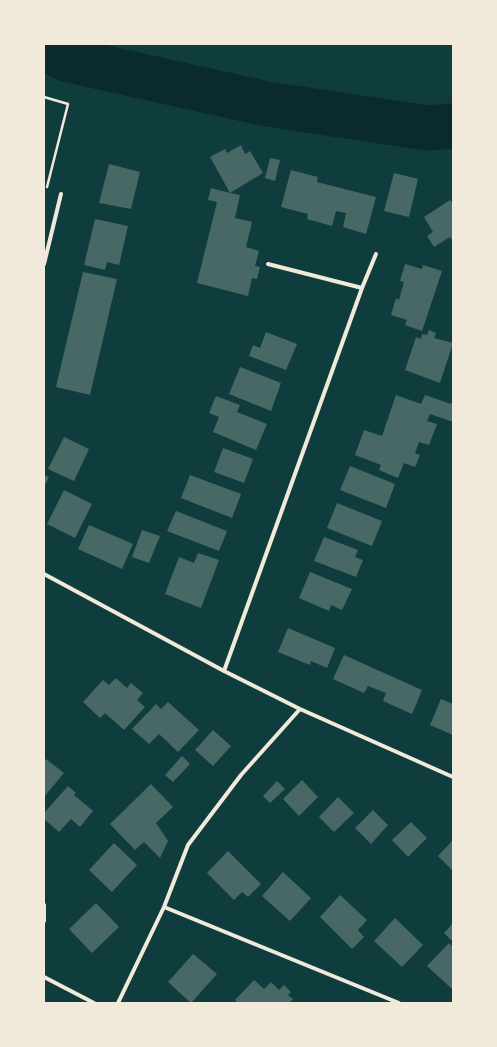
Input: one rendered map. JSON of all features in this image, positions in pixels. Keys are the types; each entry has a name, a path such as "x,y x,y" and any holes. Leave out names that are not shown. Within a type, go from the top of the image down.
{"street":[{"path":"44,264 61,194"},
{"path":"224,671 362,288 376,254"},
{"path":"268,264 362,288"},
{"path":"44,574 224,671 300,709 453,777"},
{"path":"118,1003 164,906 188,844 242,775 300,709"},
{"path":"44,905 44,921"},
{"path":"164,906 399,1003"},
{"path":"44,977 94,1003"}],"path":[{"path":"44,96 68,104 46,190"}],"building":[{"path":"241,145 245,154 250,151 263,173 230,193 210,157 225,149 227,153"},
{"path":"270,158 280,160 275,181 265,178"},
{"path":"109,164 140,172 131,209 99,203"},
{"path":"291,170 318,177 317,182 376,197 366,234 343,227 346,213 336,211 332,226 307,219 308,214 281,207"},
{"path":"394,173 418,179 409,217 384,211"},
{"path":"211,188 240,195 235,218 252,222 246,247 259,251 255,266 260,267 257,279 252,278 248,296 197,283 217,202 208,200"},
{"path":"450,200 453,204 453,242 450,237 434,247 427,236 433,232 424,217"},
{"path":"95,219 128,226 119,265 107,262 105,270 84,265"},
{"path":"405,264 422,269 423,265 442,271 422,331 405,325 407,320 391,315 396,298 399,300 404,282 400,281"},
{"path":"83,272 117,279 90,395 56,387"},
{"path":"429,330 436,333 434,338 453,343 440,383 405,370 416,337 421,339 422,334 427,335"},
{"path":"266,332 297,344 286,370 249,356 253,345 260,348"},
{"path":"240,367 281,383 271,411 229,394"},
{"path":"396,395 421,404 425,395 451,404 453,399 453,422 430,414 427,421 437,424 429,445 419,442 415,453 420,455 415,467 404,463 398,478 379,470 381,465 355,455 364,430 382,436"},
{"path":"216,396 240,405 237,412 267,424 256,450 213,432 219,417 209,413"},
{"path":"64,437 89,449 74,481 48,469"},
{"path":"223,448 253,459 244,483 214,472"},
{"path":"350,466 395,484 386,508 340,490"},
{"path":"44,475 49,477 44,487"},
{"path":"190,475 241,494 232,518 181,498"},
{"path":"64,490 92,504 75,538 47,524"},
{"path":"337,503 382,521 372,546 327,528"},
{"path":"176,511 227,531 219,551 167,531"},
{"path":"89,525 133,544 122,569 78,549"},
{"path":"142,530 160,536 149,563 132,557"},
{"path":"324,537 358,550 355,557 363,560 356,577 314,561"},
{"path":"198,553 219,560 201,608 165,594 179,557 194,563"},
{"path":"310,572 352,589 342,610 331,605 329,611 299,598"},
{"path":"288,628 335,648 327,668 311,661 310,665 278,652"},
{"path":"344,655 422,690 412,714 383,701 386,693 368,686 364,693 333,679"},
{"path":"116,678 127,688 131,683 143,693 137,700 145,707 124,730 105,713 100,718 83,702 103,680 109,685"},
{"path":"441,699 453,704 453,735 430,725"},
{"path":"168,702 199,730 178,752 159,734 149,744 132,729 156,704 161,709"},
{"path":"213,730 231,746 213,766 195,750"},
{"path":"182,756 190,764 173,782 165,775"},
{"path":"46,759 64,773 44,797 44,762"},
{"path":"302,780 318,797 299,816 283,799"},
{"path":"277,781 285,789 270,803 263,796"},
{"path":"151,784 173,807 156,823 168,841 160,858 144,842 135,850 110,824"},
{"path":"68,786 76,793 74,795 93,811 80,827 71,819 59,832 44,819 44,813"},
{"path":"338,797 354,813 334,832 319,817"},
{"path":"373,810 388,825 371,844 355,828"},
{"path":"411,822 427,838 408,857 392,840"},
{"path":"453,840 453,871 438,856"},
{"path":"114,843 137,865 112,892 89,870"},
{"path":"228,851 261,884 248,897 242,892 234,900 207,873"},
{"path":"283,872 311,898 290,921 262,896"},
{"path":"340,895 367,920 358,930 364,937 352,949 320,917"},
{"path":"96,903 119,927 92,953 69,929"},
{"path":"395,918 423,945 402,967 374,941"},
{"path":"453,923 453,940 452,941 444,933"},
{"path":"449,943 453,947 453,990 427,966"},
{"path":"193,954 217,974 191,1003 168,982"},
{"path":"254,980 264,989 271,982 279,990 284,985 291,992 288,995 293,999 289,1003 238,1003 235,1000"}],"waterway":[{"path":"44,48 69,60 267,104 427,128 453,126"}]}
